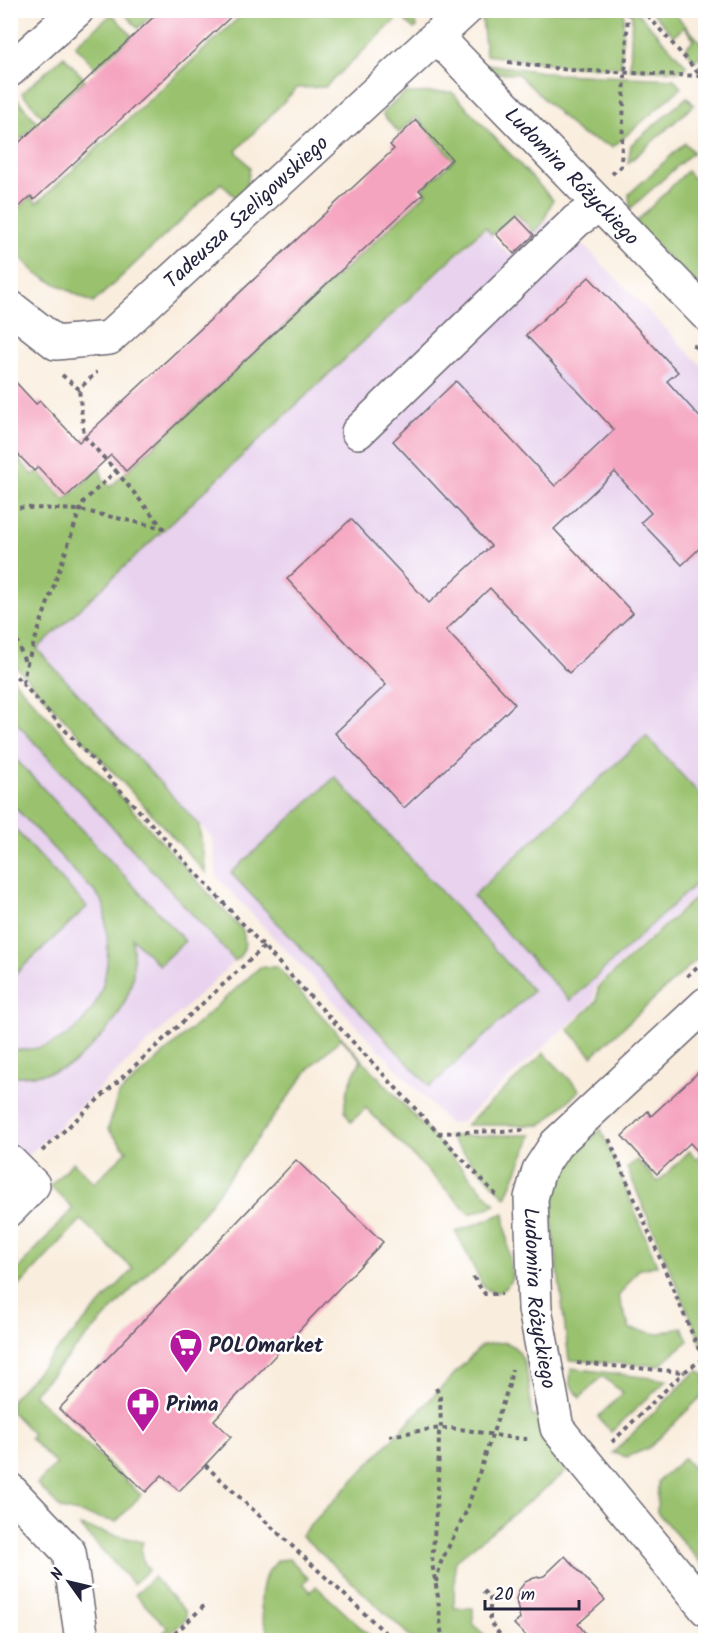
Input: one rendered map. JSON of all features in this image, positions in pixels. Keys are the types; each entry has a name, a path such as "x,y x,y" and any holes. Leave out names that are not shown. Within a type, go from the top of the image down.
{"street":[{"path":"10,70 77,10"},
{"name":"Tadeusza Szeligowskiego","path":"10,307 56,343 109,338 465,10"},
{"name":"Ludomira Różyckiego","path":"437,37 705,314"},
{"path":"358,432 576,221 594,200"},
{"name":"Ludomira Różyckiego","path":"705,1004 556,1144 539,1170 531,1198 536,1310 557,1428 705,1609"},
{"path":"10,1209 33,1185 15,1167"},
{"path":"10,1490 69,1552 82,1641"}],"path":[{"path":"594,200 621,166 628,10"},
{"path":"643,10 705,81"},
{"path":"506,62 569,70 701,76"},
{"path":"10,507 80,510 163,528 84,436 79,389"},
{"path":"23,684 26,666 80,510 84,501 116,471"},
{"path":"10,623 26,666"},
{"path":"10,670 500,1200"},
{"path":"15,1167 264,947"},
{"path":"438,1133 532,1130"},
{"path":"607,1133 704,1359 684,1372 611,1443"},
{"path":"435,1583 441,1562 466,1512 509,1385 513,1361"},
{"path":"567,1362 684,1372"},
{"path":"436,1388 440,1397 441,1429 432,1563 442,1641"},
{"path":"389,1436 456,1429 535,1440"},
{"path":"205,1465 393,1641"},
{"path":"483,1591 490,1598 490,1622 504,1641"},
{"path":"168,1641 206,1605"}],"shaded area":[{"path":"554,215 705,369 705,886 595,987 594,1001 461,1122 449,1124 217,877 212,838 38,649 485,229 510,256"},
{"path":"11,717 235,961 11,1171"}],"green space":[{"path":"407,10 417,27 414,29 400,16 325,87 297,88 236,151 250,167 246,191 237,199 221,183 93,303 37,274 11,248 11,216 30,197 37,203 246,11"},
{"path":"122,11 157,11 138,28"},
{"path":"491,11 624,11 621,67 568,66 486,55 482,19"},
{"path":"632,11 636,11 686,65 683,71 630,69"},
{"path":"651,11 672,11 705,47 705,51 695,61 685,49 694,39 684,27 674,36"},
{"path":"112,14 132,36 95,68 75,45"},
{"path":"64,56 85,80 43,117 22,93"},
{"path":"485,65 557,74 674,79 681,88 613,147 580,134 518,74 496,72 488,69"},
{"path":"452,92 553,200 542,224 534,232 516,213 492,235 485,227 37,649 199,825 206,873 11,661 11,451 33,475 38,471 65,500 100,468 103,479 110,487 427,193 423,188 454,160 416,117 399,133 383,115 384,111 405,93"},
{"path":"687,97 694,105 628,163 631,145"},
{"path":"17,99 38,123 11,147 11,105"},
{"path":"685,143 693,152 630,209 629,194"},
{"path":"687,171 705,192 705,293 633,225"},
{"path":"11,677 243,931 244,948 235,961 11,717"},
{"path":"646,736 705,800 705,875 570,1001 473,896"},
{"path":"11,754 185,941 159,965 132,938 134,959 129,991 121,1010 103,1035 67,1067 26,1076 11,1076 11,1050 36,1048 57,1041 74,1030 89,1014 99,996 108,952 105,911 102,901 11,803"},
{"path":"335,777 533,991 430,1087 231,873"},
{"path":"11,825 87,907 11,978"},
{"path":"705,889 705,952 592,1056 568,1029 597,1001 598,987"},
{"path":"260,967 277,967 496,1205 470,1214 366,1108 351,1122 346,1113 345,1100 361,1060 341,1038 309,1069 199,1218 33,1394 141,1495 116,1522 61,1509 37,1484 56,1464 30,1438 33,1434 11,1411 11,1400 133,1269 81,1220 11,1295 11,1277 73,1208 50,1186 73,1162 94,1183 127,1151 108,1129 118,1095"},
{"path":"544,1053 580,1090 542,1125 466,1125"},
{"path":"601,1129 657,1265 638,1270 618,1297 630,1329 658,1334 682,1327 688,1341 659,1366 569,1360 551,1214 564,1167"},
{"path":"532,1135 506,1198 448,1136"},
{"path":"705,1150 705,1352 627,1168 637,1160 658,1182 690,1151 696,1159"},
{"path":"504,1213 512,1278 506,1288 498,1292 490,1291 483,1286 456,1232"},
{"path":"506,1343 520,1354 527,1374 532,1417 540,1415 540,1432 568,1470 455,1561 454,1608 473,1608 473,1623 488,1640 414,1640 301,1535 482,1345"},
{"path":"571,1368 667,1380 611,1432 598,1417 623,1393 602,1376 580,1398 570,1383"},
{"path":"700,1371 705,1376 705,1393 649,1448 627,1457 613,1453 695,1372"},
{"path":"684,1458 705,1481 705,1568 657,1512 658,1481"},
{"path":"80,1526 143,1542 142,1557 149,1570 133,1584"},
{"path":"290,1559 308,1578 303,1583 311,1592 316,1586 374,1640 274,1640 265,1626 261,1609 263,1583 266,1575 278,1560"},
{"path":"153,1577 186,1612 186,1619 163,1640 156,1640 168,1628 135,1595"}],"building":[{"path":"161,10 238,10 34,200 31,196 10,215 10,151"},
{"path":"416,120 452,159 419,190 423,194 126,471 111,455 66,497 38,467 34,471 10,446 10,376 36,404 40,401 79,442 394,149 390,145"},
{"path":"516,216 534,235 514,254 496,234"},
{"path":"589,277 678,372 667,381 705,423 705,543 682,565 641,522 651,513 615,472 554,529 633,613 569,673 490,588 446,630 515,704 404,808 335,733 386,685 287,579 351,519 429,603 491,546 393,441 456,381 555,486 614,430 526,335"},
{"path":"705,1066 705,1159 690,1143 657,1174 622,1136 648,1111 651,1116"},
{"path":"296,1160 383,1242 214,1420 231,1437 205,1465 179,1491 162,1475 146,1492 59,1409"},
{"path":"565,1556 605,1600 578,1624 592,1641 531,1641 514,1624 520,1619 516,1599 519,1590 525,1582 544,1576"}],"place":[{"name":"POLOmarket","path":"186,1374"},
{"name":"Prima","path":"143,1433"}]}
